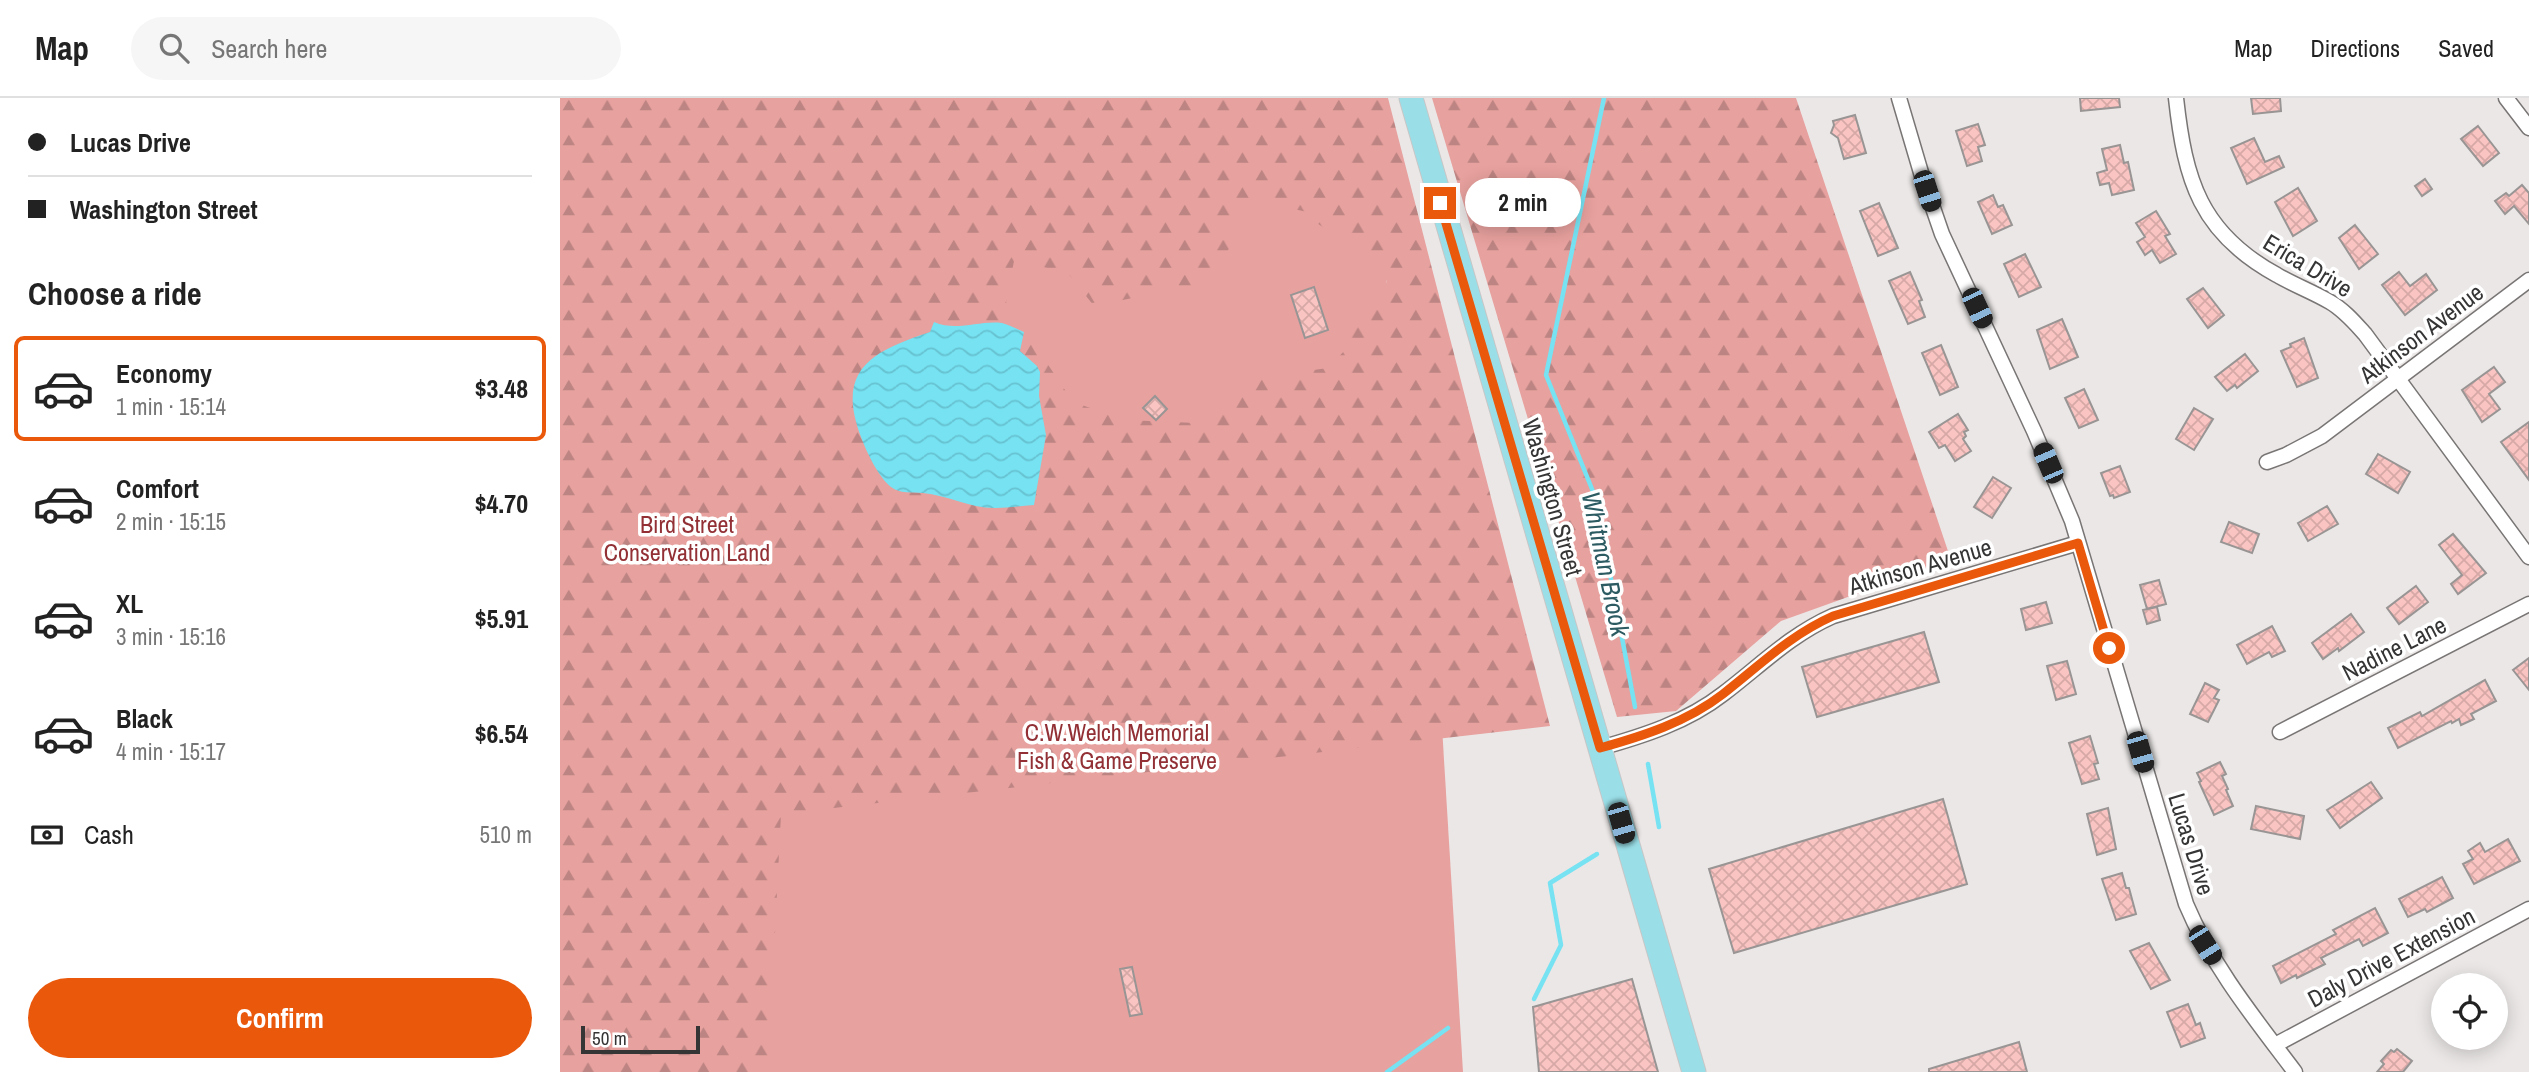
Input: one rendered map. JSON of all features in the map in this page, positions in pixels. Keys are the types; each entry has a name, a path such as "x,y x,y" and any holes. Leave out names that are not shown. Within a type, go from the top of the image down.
{"main road":[{"name":"Washington Street","path":"1410,98 1694,1072"}],"street":[{"name":"Lucas Drive","path":"1899,98 1942,234 2048,463 2078,543 2186,904 2205,945 2295,1072"},
{"name":"Erica Drive","path":"2176,98 2181,145 2187,169 2197,194 2227,239 2252,261 2331,302 2349,317 2365,334 2529,557"},
{"path":"2506,98 2529,128"},
{"name":"Atkinson Avenue","path":"2267,462 2322,436 2529,280"},
{"name":"Atkinson Avenue","path":"1600,748 1667,726 1696,713 1783,644 1814,624 2078,543"},
{"name":"Nadine Lane","path":"2280,732 2529,604"},
{"name":"Daly Drive Extension","path":"2275,1045 2529,909"}],"green space":[{"name":"Bird Street Conservation Land","path":"560,98 1388,98 1550,726 781,814 768,1072 560,1072","holes":["1250,199 1307,212 1317,223 1383,270 1387,283 1382,295 1358,307 1346,349 1328,368 1249,379 1196,423 1125,420 1073,402 1006,302 1014,261 1067,272 1094,306 1209,282 1230,247 1236,209","1002,323 1020,351 1040,372 1039,396 1046,434 925,493 904,492 869,361 905,340 945,326"]},
{"name":"C.W.Welch Memorial Fish & Game Preserve","path":"1353,98 1429,513 1463,1072 560,1072 560,134"},
{"path":"1432,98 1796,98 1951,560 1781,621 1676,711 1617,717"}],"water":[{"path":"934,322 951,326 1002,323 1024,332 1020,351 1040,372 1039,396 1046,435 1034,505 987,508 932,494 898,491 886,483 873,464 854,414 856,379 864,366 876,356 930,332"}],"building":[{"path":"2080,98 2119,98 2120,107 2081,111"},
{"path":"2251,98 2280,98 2281,111 2253,114"},
{"path":"1855,115 1866,153 1844,159 1838,138 1831,133 1833,121"},
{"path":"1978,124 1985,145 1978,147 1982,161 1967,166 1956,131"},
{"path":"2478,126 2499,153 2483,166 2461,139"},
{"path":"2254,138 2265,162 2279,156 2284,167 2247,184 2231,148"},
{"path":"2120,145 2124,163 2128,162 2134,190 2112,195 2109,183 2100,185 2097,173 2107,170 2102,149"},
{"path":"2425,179 2432,189 2422,196 2415,186"},
{"path":"2522,185 2529,193 2529,224 2514,206 2505,214 2495,201 2506,193 2509,196"},
{"path":"2298,188 2317,221 2293,236 2275,202"},
{"path":"1993,195 1998,207 2003,205 2012,225 1992,234 1978,202"},
{"path":"1879,203 1898,248 1878,256 1860,211"},
{"path":"2156,211 2170,234 2165,236 2176,254 2160,263 2152,250 2145,255 2137,242 2145,237 2136,223"},
{"path":"2355,225 2378,254 2359,269 2339,238"},
{"path":"2025,254 2041,287 2019,297 2004,264"},
{"path":"1910,272 1922,300 1919,301 1925,317 1908,324 1889,281"},
{"path":"2399,272 2410,286 2426,274 2437,290 2405,315 2382,285"},
{"path":"1314,287 1328,330 1305,338 1291,295"},
{"path":"2203,288 2224,315 2208,328 2187,299"},
{"path":"2062,319 2078,357 2050,369 2037,330"},
{"path":"2304,338 2318,378 2297,387 2281,351"},
{"path":"1941,345 1958,387 1940,395 1922,353"},
{"path":"2245,354 2258,371 2237,388 2235,385 2227,391 2215,377"},
{"path":"2494,367 2505,382 2489,394 2500,409 2482,422 2462,390"},
{"path":"2084,389 2098,420 2079,428 2065,398"},
{"path":"1155,396 1167,409 1156,420 1143,408"},
{"path":"2194,408 2213,419 2194,450 2176,439"},
{"path":"1958,414 1968,430 1964,432 1966,436 1963,439 1971,451 1955,461 1945,445 1939,448 1929,432"},
{"path":"2529,422 2529,480 2501,442"},
{"path":"2378,454 2410,472 2398,493 2366,474"},
{"path":"2120,466 2130,492 2114,498 2113,495 2110,496 2101,473"},
{"path":"1993,477 2011,488 1992,518 1974,507"},
{"path":"2327,506 2338,524 2308,541 2298,523"},
{"path":"2229,522 2259,534 2252,553 2221,542"},
{"path":"2453,534 2486,573 2458,594 2451,584 2462,575 2439,545"},
{"path":"2159,580 2166,604 2147,609 2140,585"},
{"path":"2416,586 2428,602 2399,624 2387,608"},
{"path":"2046,602 2052,623 2026,630 2021,609"},
{"path":"2157,607 2160,620 2147,624 2143,610"},
{"path":"2351,614 2364,632 2339,651 2338,648 2323,659 2312,643"},
{"path":"2272,626 2285,651 2272,657 2269,652 2247,664 2237,645"},
{"path":"1924,632 1939,682 1817,717 1802,667"},
{"path":"2529,658 2529,690 2513,670"},
{"path":"2067,661 2076,694 2056,700 2047,666"},
{"path":"2485,680 2496,701 2471,714 2474,719 2461,725 2459,719 2452,723 2451,721 2398,748 2388,728 2420,712 2422,716"},
{"path":"2205,683 2219,690 2214,698 2219,700 2208,722 2190,714"},
{"path":"2090,736 2098,763 2094,764 2099,779 2082,784 2069,743"},
{"path":"2220,762 2226,774 2222,776 2233,806 2214,815 2197,773"},
{"path":"2371,782 2382,798 2340,828 2327,810"},
{"path":"1943,799 1967,884 1734,953 1709,869"},
{"path":"2256,806 2304,816 2300,839 2251,829"},
{"path":"2108,808 2116,849 2097,855 2087,814"},
{"path":"2508,839 2520,861 2474,884 2463,864 2473,859 2468,851 2480,843 2485,852"},
{"path":"2122,873 2136,914 2116,920 2102,879"},
{"path":"2442,877 2453,898 2427,912 2425,909 2408,917 2399,899"},
{"path":"2375,908 2388,933 2363,946 2359,939 2321,958 2325,964 2281,983 2273,966 2336,934 2333,930"},
{"path":"2149,943 2170,980 2151,989 2130,951"},
{"path":"1132,967 1142,1014 1130,1016 1120,969"},
{"path":"1632,979 1658,1072 1539,1072 1533,1007"},
{"path":"2188,1004 2196,1025 2200,1023 2205,1038 2181,1047 2167,1012"},
{"path":"2019,1042 2027,1072 1929,1072 1929,1069"},
{"path":"2397,1049 2412,1061 2403,1072 2377,1072 2384,1064 2381,1061 2391,1050 2394,1052"}],"waterway":[{"name":"Whitman Brook","path":"1604,98 1546,375 1596,499 1635,707"},
{"name":"Whitman Brook","path":"1648,764 1659,827"},
{"name":"Whitman Brook","path":"1534,999 1561,945 1550,883 1597,854"},
{"name":"Whitman Brook","path":"1387,1072 1448,1028"}],"route":[{"path":"1440,203 1600,748 1632,739 1696,713 1783,644 1814,624 1851,610 2078,543 2109,648"}]}
